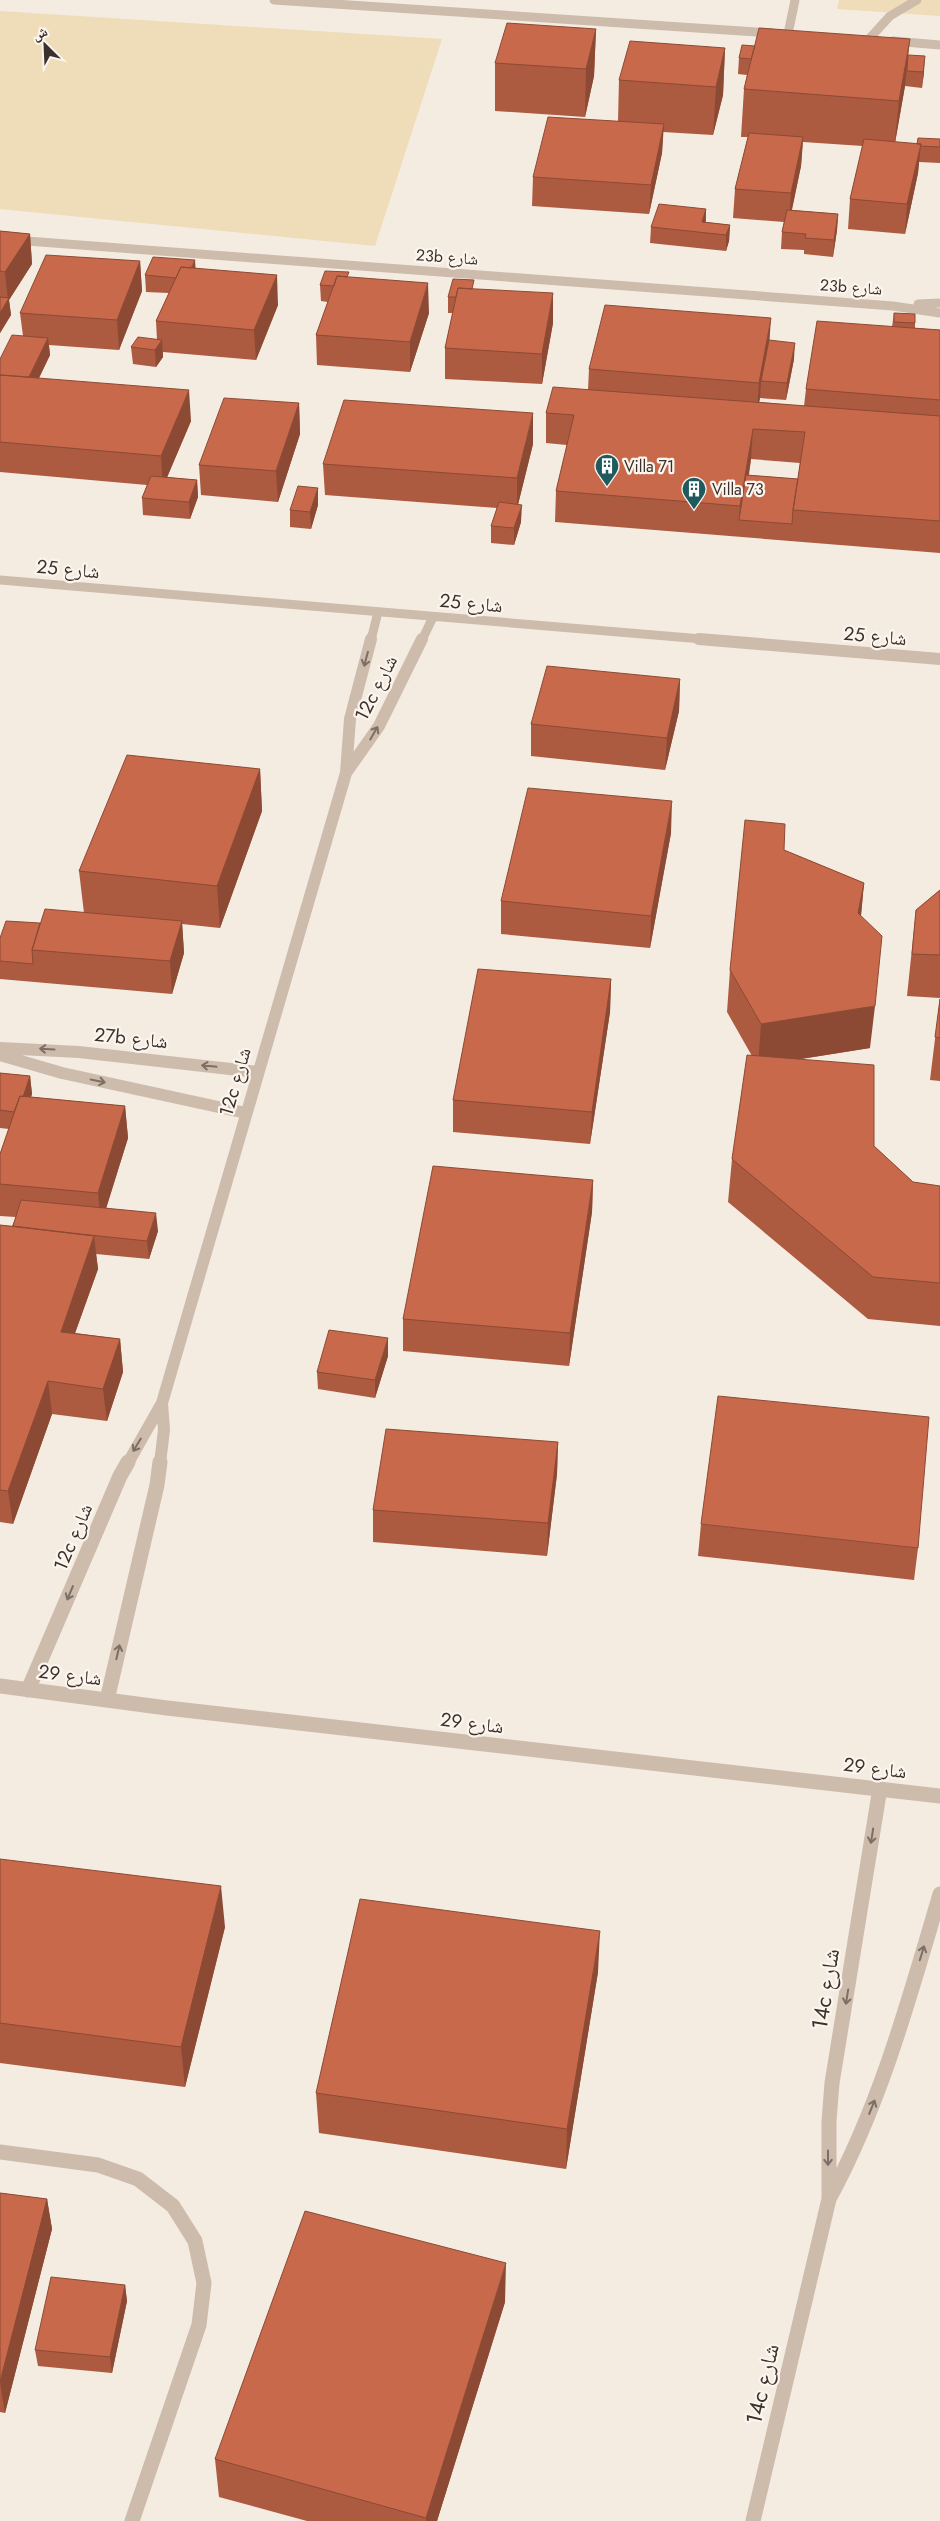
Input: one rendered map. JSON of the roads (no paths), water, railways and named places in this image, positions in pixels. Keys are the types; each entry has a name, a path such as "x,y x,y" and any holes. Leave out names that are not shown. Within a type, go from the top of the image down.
{"street":[{"path":"274,0 793,34 795,0"},
{"path":"441,12 445,0"},
{"path":"917,0 891,15 878,27 874,40 940,45"},
{"name":"23b شارع","path":"0,239 893,306 940,312"},
{"name":"23b شارع","path":"893,306 940,303"},
{"name":"شارع 25","path":"0,580 940,659"},
{"name":"12c شارع","path":"28,1690 120,1476 162,1403 257,1072 346,773 346,737 378,612"},
{"name":"12c شارع","path":"346,773 378,726 433,617"},
{"name":"27b شارع","path":"0,1048 78,1052 257,1072"},
{"path":"0,1055 62,1073 246,1113"},
{"name":"12c شارع","path":"107,1700 157,1485 163,1439 162,1403"},
{"name":"شارع 29","path":"0,1686 689,1769 880,1788 940,1796"},
{"name":"14c شارع","path":"753,2521 829,2198 829,2121 832,2083 880,1788"},
{"name":"14c شارع","path":"829,2198 848,2167 887,2068 940,1894"},
{"path":"0,2152 98,2165 138,2180 173,2206 195,2241 204,2283 199,2326 132,2521"}],"place":[{"name":"Villa 71","path":"607,487"},
{"name":"Villa 73","path":"694,510"}]}
